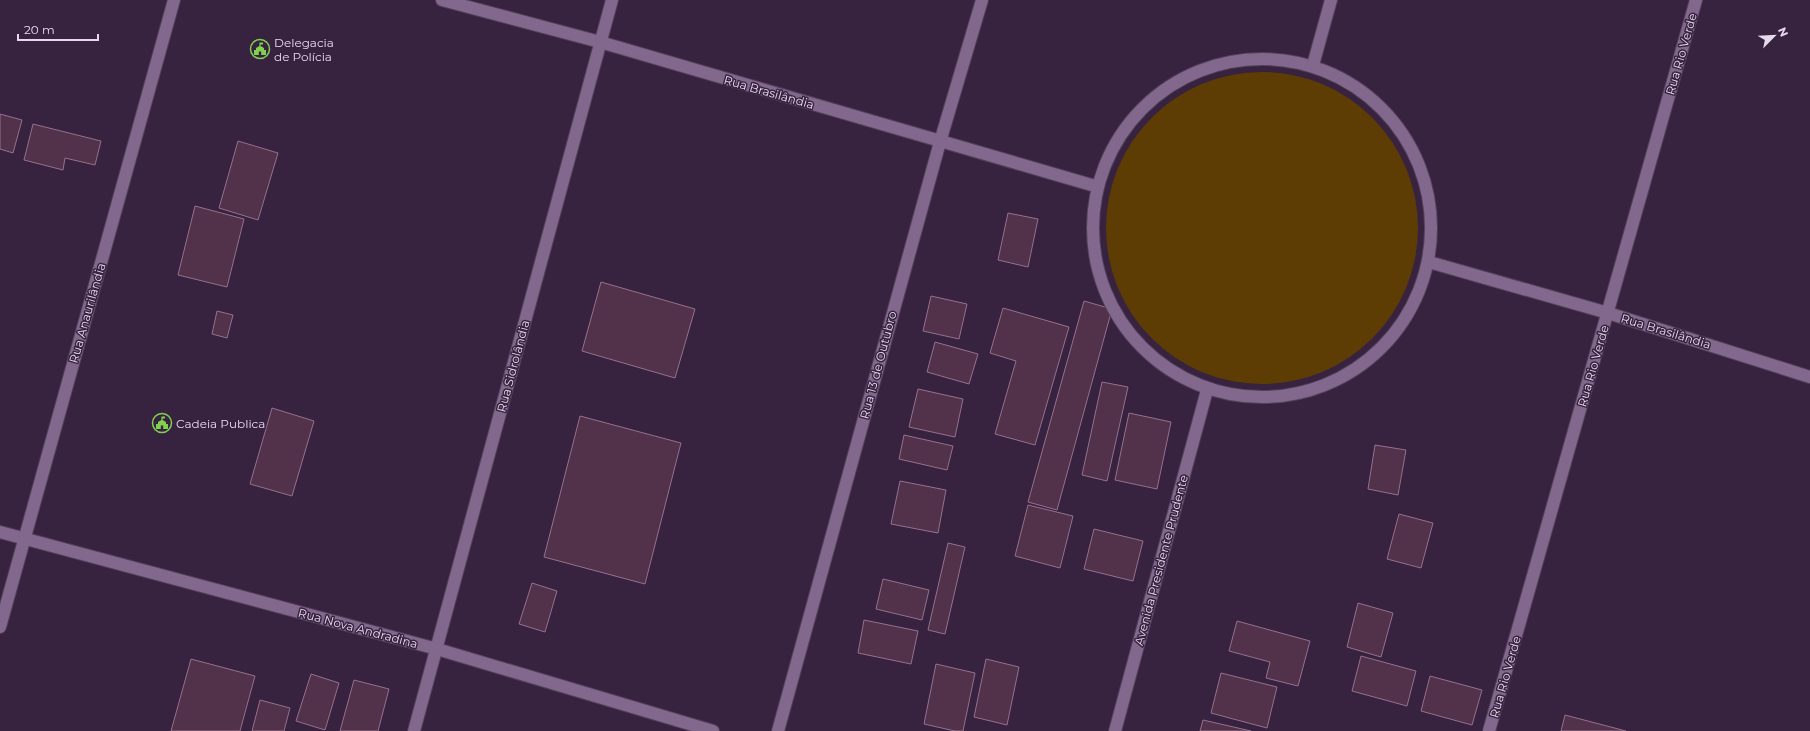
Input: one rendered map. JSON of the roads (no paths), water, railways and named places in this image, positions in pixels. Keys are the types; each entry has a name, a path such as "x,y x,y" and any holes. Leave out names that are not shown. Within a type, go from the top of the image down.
{"street":[{"name":"Rua Anaurilândia","path":"0,627 174,0"},
{"name":"Rua Brasilândia","path":"442,0 600,42 1095,186"},
{"name":"Rua Sidrolândia","path":"414,731 612,0"},
{"name":"Rua 13 de Outubro","path":"778,731 940,142 982,0"},
{"path":"1313,65 1331,0"},
{"name":"Rua Rio Verde","path":"1489,731 1696,0"},
{"path":"1265,57 1313,65 1370,96 1413,150 1432,212 1429,262 1412,311 1368,363 1315,391 1254,399 1207,390 1175,374 1134,339 1103,288 1092,230 1095,186 1120,134 1148,101 1204,68 1265,57"},
{"name":"Rua Brasilândia","path":"1429,262 1608,313 1810,377"},
{"name":"Avenida Presidente Prudente","path":"1115,731 1207,390"},
{"name":"Rua Nova Andradina","path":"0,532 437,648 713,731"}],"place":[{"name":"Delegacia de Polícia","path":"260,49"},
{"name":"Cadeia Publica","path":"162,423"}]}
